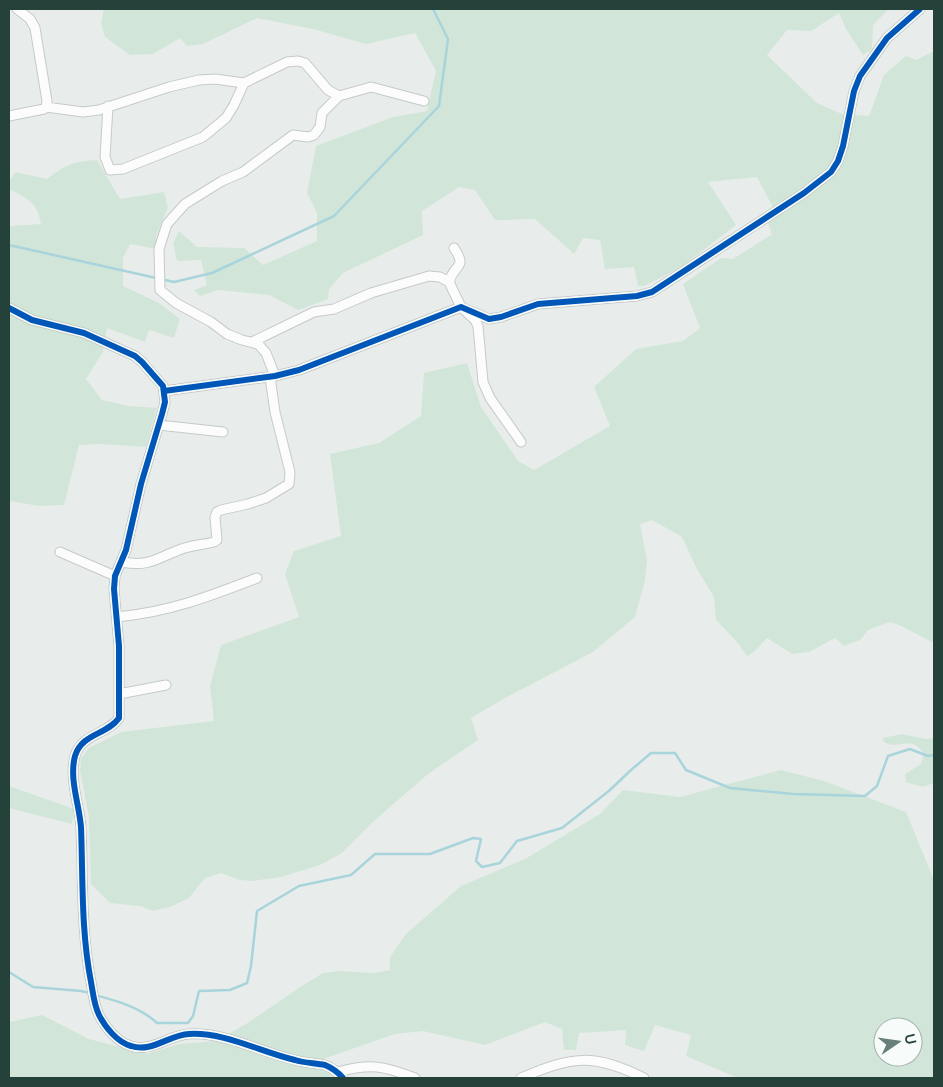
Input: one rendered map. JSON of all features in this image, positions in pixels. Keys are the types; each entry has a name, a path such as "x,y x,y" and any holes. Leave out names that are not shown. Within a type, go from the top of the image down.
{"street":[{"path":"17,9 30,19 35,28 47,100 46,107"},
{"path":"164,391 273,377 308,368 461,307 489,319 501,317 538,304 652,292 804,193 830,172 838,162 843,146 854,91 860,76 886,38 920,9"},
{"path":"9,116 36,112 46,107 83,112 199,80 215,79 244,83 287,62 298,60 305,62 328,90 339,96"},
{"path":"108,106 105,157 110,170 116,171 203,137 226,118 244,83"},
{"path":"122,562 134,564 149,563 180,549 214,542 217,540 215,517 217,512 266,498 289,484 290,472 275,412 273,377 266,353 258,344 228,334 211,322 176,303 160,290 158,271 160,249 168,224 185,204 222,181 243,172 293,135 314,135 320,128 322,113 339,96 371,87 424,101"},
{"path":"449,282 451,275 461,261 454,248"},
{"path":"252,342 314,312 334,309 371,293 429,276 435,276 449,282 461,307 475,320 480,338 482,374 486,390 521,442"},
{"path":"9,308 32,320 84,333 125,350 142,362 156,377 164,391 165,402 141,484 129,540 115,576 114,589 119,646 119,718 111,726 88,738 81,744 73,768 80,824 86,955 95,1005 99,1015 116,1037 131,1046 143,1048 188,1034 214,1035 294,1060 324,1065 340,1075 363,1066 370,1066 391,1069 415,1078"},
{"path":"159,425 223,432"},
{"path":"60,552 115,576"},
{"path":"116,617 170,609 206,598 256,578"},
{"path":"119,694 166,685"},
{"path":"521,1078 564,1062 581,1059 606,1062 644,1078"}],"green space":[{"path":"104,9 889,9 873,25 872,49 863,55 846,29 839,13 811,31 787,30 767,55 817,103 842,114 869,116 884,75 906,56 916,60 934,51 934,643 890,622 868,630 860,640 844,646 835,638 809,652 792,654 767,638 754,652 747,656 737,642 716,620 714,597 697,569 682,537 652,520 640,524 647,561 645,581 635,617 593,652 471,718 478,740 428,774 375,820 342,853 320,865 281,877 253,881 240,880 221,873 205,878 189,898 170,907 153,911 140,906 110,903 91,884 89,817 80,771 81,758 89,748 121,732 214,721 210,686 221,645 299,617 285,574 294,551 341,536 330,454 379,443 421,416 424,373 467,363 481,407 518,461 534,470 610,426 594,387 636,349 683,341 700,328 683,284 721,258 733,259 772,234 767,221 777,215 757,177 708,182 736,225 680,268 644,286 638,286 634,267 605,269 600,240 583,238 574,254 535,219 495,220 475,190 459,187 422,211 423,235 343,273 329,289 328,299 298,310 269,295 218,290 200,296 194,290 207,285 201,260 177,261 173,243 179,231 197,247 244,248 263,265 317,241 317,213 307,193 316,146 393,117 427,111 436,71 415,33 366,44 313,29 257,18 203,44 187,46 180,38 153,54 130,55 105,37 101,23"},
{"path":"97,160 120,199 164,192 168,207 156,236 156,249 130,244 123,258 123,286 159,303 180,319 174,338 149,330 145,342 107,328 103,352 86,379 102,400 129,406 157,408 146,447 99,444 79,445 64,505 39,506 10,501 9,226 41,224 34,205 26,198 9,189 9,182 15,172 47,179 70,165 82,161"},
{"path":"902,734 926,739 934,738 934,783 923,787 906,782 905,774 921,764 924,754 913,744 894,745 883,741 883,738"},
{"path":"781,770 824,781 906,812 934,880 934,1078 738,1078 686,1056 691,1035 655,1025 644,1051 625,1045 626,1030 579,1033 576,1050 564,1050 562,1029 545,1022 485,1045 423,1031 395,1034 323,1059 334,1078 9,1078 9,1022 42,1015 89,1039 147,1054 179,1044 216,1041 246,1024 323,973 338,971 374,973 390,970 390,957 406,934 461,886 525,859 600,814 623,790 680,797"},
{"path":"9,786 74,809 72,824 9,808"}],"waterway":[{"path":"9,245 174,282 212,273 334,216 439,106 448,39 433,9"},
{"path":"95,995 136,1009 157,1023 188,1023 193,1016 199,991 230,990 247,983 251,966 257,911 299,886 351,875 375,854 430,854 473,838 481,839 476,861 482,867 500,863 517,841 562,828 610,790 651,753 675,753 686,770 730,788 793,794 865,796 877,786 888,756 910,749 928,756 934,755"},
{"path":"9,972 33,987 90,993"}],"cycle path":[{"path":"164,391 275,376 299,370 461,307 489,319 501,317 538,304 637,296 652,292 804,193 831,172 838,161 843,146 854,91 860,76 887,38 920,9"},
{"path":"9,308 32,320 84,333 135,356 163,386 165,402 162,414 141,484 126,550 115,576 114,589 119,646 119,718 114,724 89,738 78,748 73,765 81,827 86,944 97,1011 112,1034 126,1044 138,1048 153,1046 182,1035 202,1034 216,1036 282,1057 325,1065 335,1070 343,1078"}]}
